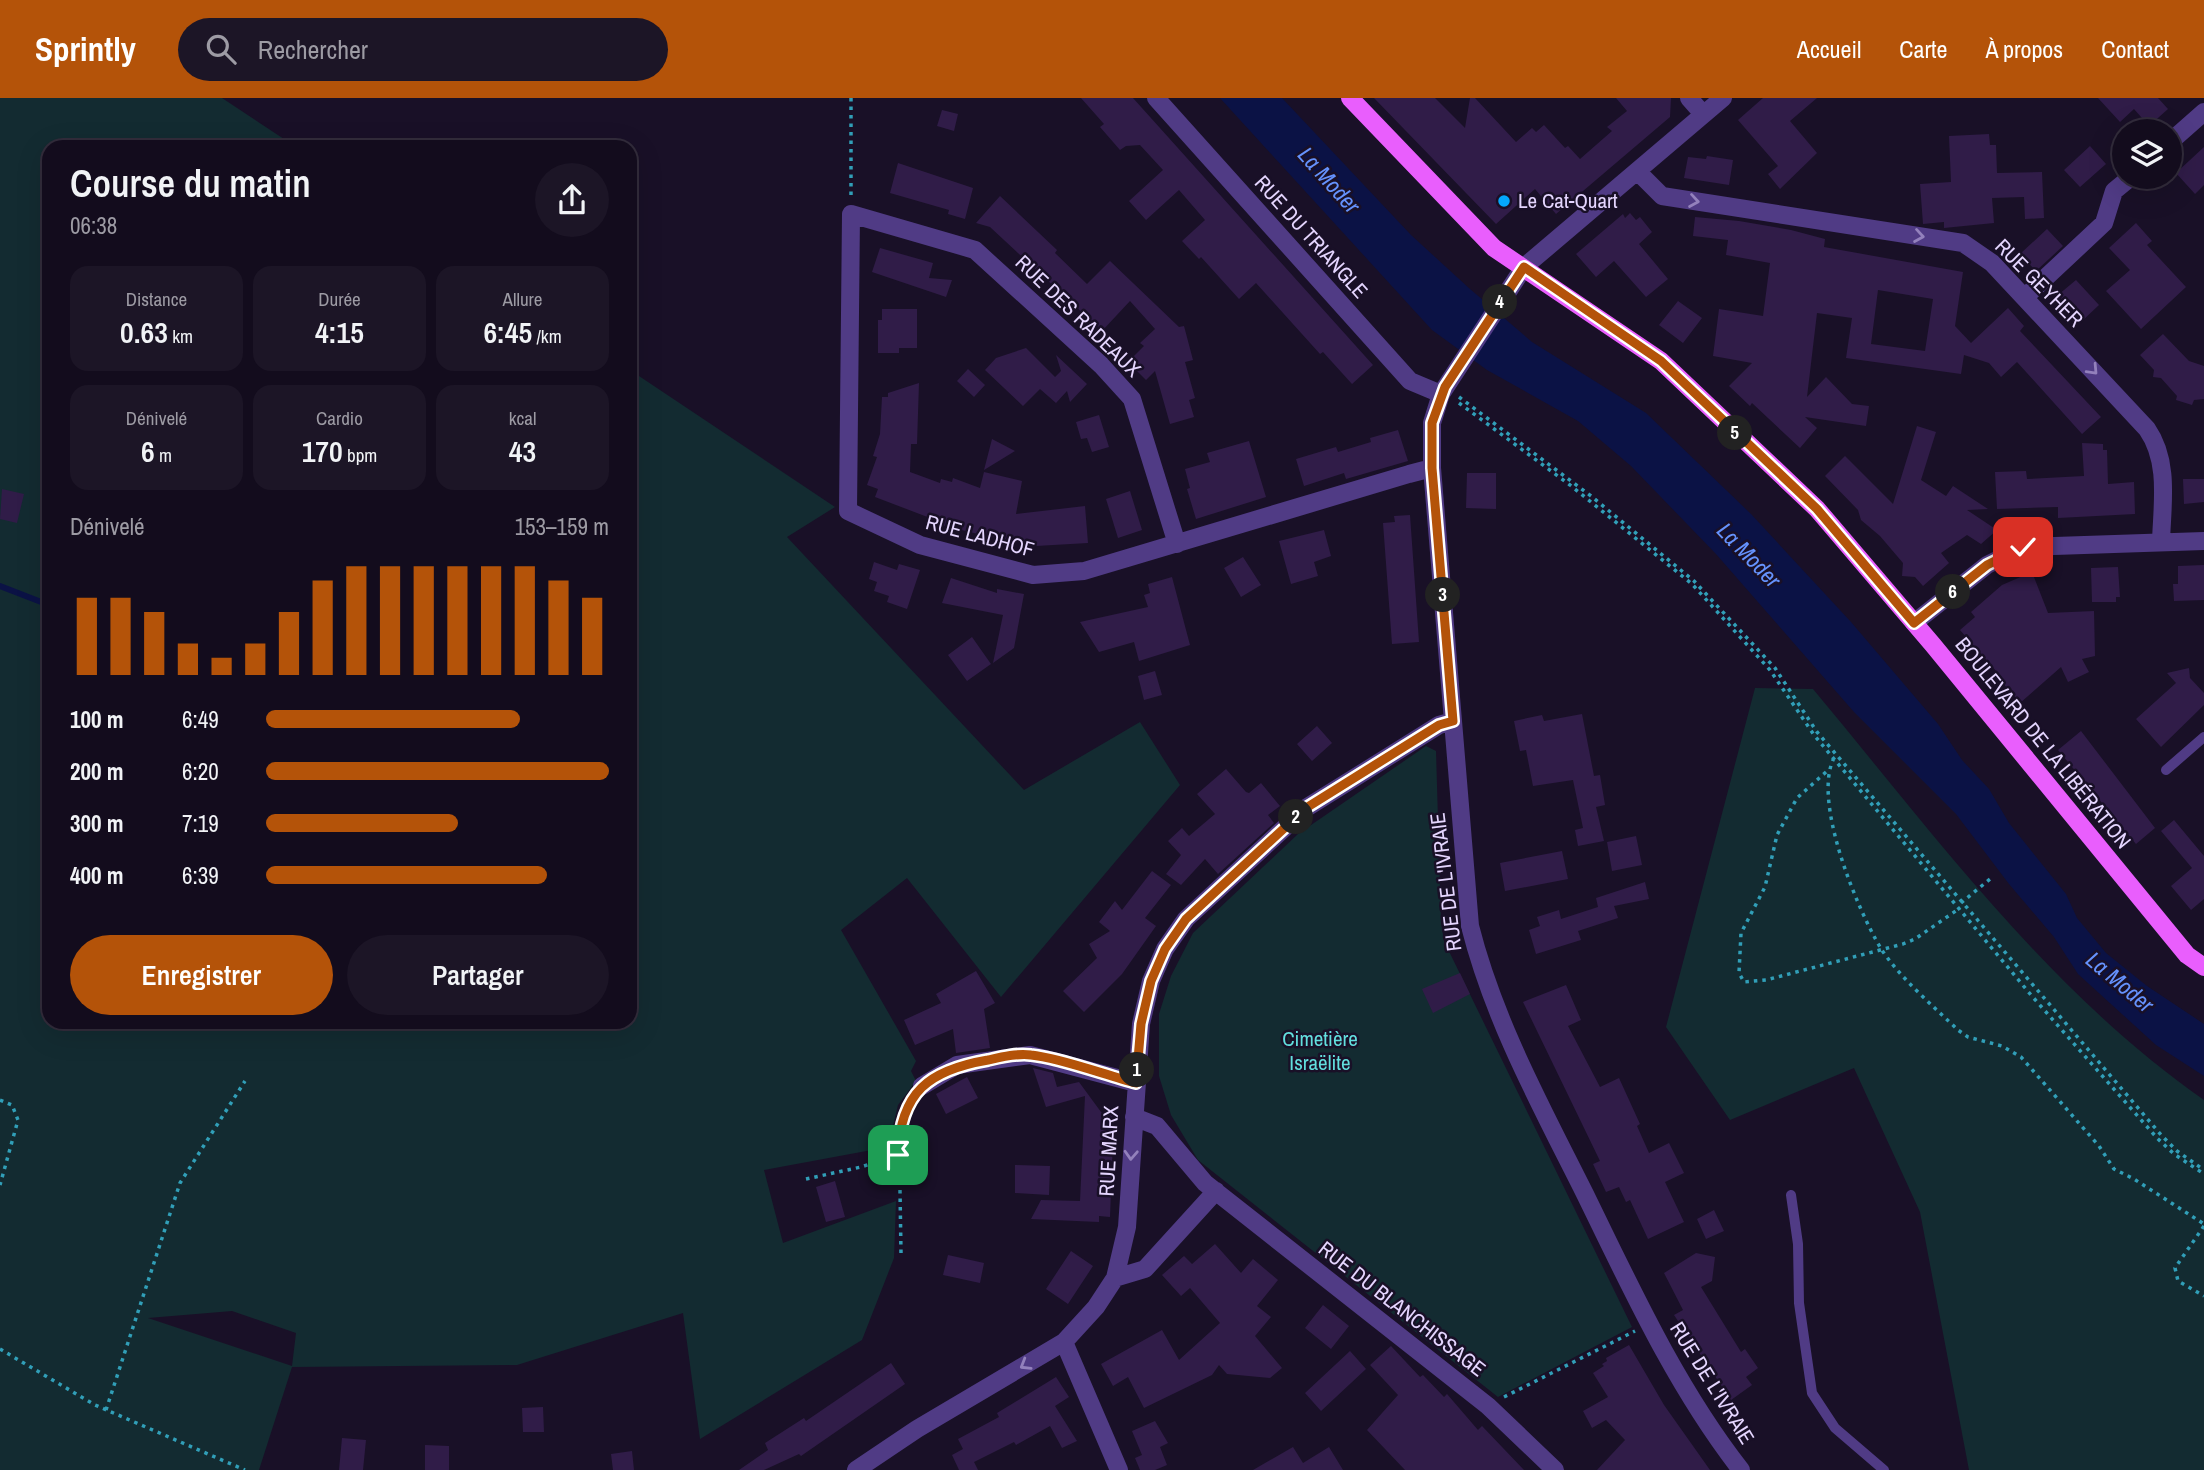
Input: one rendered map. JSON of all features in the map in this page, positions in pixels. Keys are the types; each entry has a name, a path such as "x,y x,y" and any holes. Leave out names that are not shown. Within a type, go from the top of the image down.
{"main road":[{"name":"BOULEVARD DE LA LIBÉRATION","path":"1350,98 1494,248 1661,361 1817,509 2187,956 2204,967"}],"street":[{"name":"RUE DU TRIANGLE","path":"1156,98 1410,381 1450,396"},
{"path":"1689,98 1703,114"},
{"name":"RUE DE L'IVRAIE","path":"1723,98 1524,267 1453,374 1450,396 1432,423 1432,468 1470,926 1481,968 1502,1026 1649,1324 1720,1443 1741,1470"},
{"path":"2182,131 2204,111"},
{"name":"RUE GEYHER","path":"1637,170 1662,196 1963,243 1993,263 2157,443 2162,470 2161,542"},
{"path":"2025,297 2104,223 2116,189"},
{"name":"RUE DES RADEAUX","path":"851,214 975,250 1101,365 1132,399 1177,544"},
{"name":"RUE LADHOF","path":"851,214 848,511 920,545 1033,575 1084,571 1432,468"},
{"path":"1914,623 1987,565 2023,547 2204,541"},
{"name":"RUE MARX","path":"856,1470 918,1429 1063,1342 1096,1307 1115,1278 1127,1227 1141,1024 1151,981 1165,949 1186,919 1306,808 1439,725 1453,721"},
{"path":"922,1086 957,1065 1030,1055 1136,1083"},
{"name":"RUE DU BLANCHISSAGE","path":"1134,1117 1157,1126 1205,1183 1488,1406 1555,1470"},
{"path":"1115,1278 1145,1269 1216,1191"},
{"path":"1063,1342 1118,1470"}],"lane":[{"path":"2166,770 2204,737"},
{"path":"1791,1195 1798,1244 1799,1303 1812,1393 1835,1427 1884,1470"}],"path":[{"path":"851,98 851,214"},
{"path":"1450,396 1591,496 1694,581 1775,668 1797,705 2047,1014 2157,1138 2174,1154 2204,1172"},
{"path":"1450,396 1570,485 1692,584 1770,670 1793,708 1833,759 1961,906"},
{"path":"1836,753 1827,771 1797,798 1784,817 1772,852 1765,887 1741,933 1740,977 1748,983 1755,982 1915,939 1961,906 1990,879"},
{"path":"1827,771 1827,797 1841,857 1881,949 1914,986 1968,1037 2012,1051 2030,1065 2099,1146 2114,1169 2204,1225 2175,1268 2178,1281 2204,1296"},
{"path":"106,1410 180,1183 245,1081"},
{"path":"901,1253 899,1128 909,1104 922,1086"},
{"path":"0,1100 12,1105 18,1120 0,1185"},
{"path":"806,1179 861,1167 898,1155"},
{"path":"1488,1406 1649,1324"},
{"path":"0,1349 106,1410 245,1470"}],"green space":[{"path":"0,98 222,98 285,140 42,140 42,1029 637,1029 637,375 835,507 787,537 1024,790 1140,722 1180,785 1001,997 907,878 841,930 916,1061 911,1071 916,1081 898,1105 888,1147 764,1170 783,1243 896,1201 894,1258 862,1340 700,1439 683,1313 517,1365 292,1367 259,1470 0,1470","holes":["232,1311 296,1333 292,1366 148,1318"]},
{"path":"1755,688 1813,689 1995,908 2044,960 2094,1010 2147,1057 2204,1100 2204,1470 1969,1470 1920,1212 1854,1068 1730,1120 1666,1027"},
{"name":"Cimetière Israëlite","path":"1426,746 1436,751 1441,922 1444,941 1632,1327 1498,1397 1198,1160 1171,1115 1159,1076 1159,1014 1171,976 1193,933 1298,834"}],"water":[{"name":"La Moder","path":"1220,98 1282,98 1411,235 1470,289 1532,342 1646,413 1751,514 1851,622 1938,724 1962,760 1989,789 2009,823 2066,894 2077,918 2106,953 2147,986 2204,1024 2204,1076 2156,1045 2078,974 2054,937 2009,884 1956,814 1854,712 1716,554 1631,466 1578,421 1487,370 1432,330"}],"building":[{"path":"1081,98 1133,98 1373,365 1352,384 1323,352 1320,354 1256,283 1239,299 1201,257 1199,259 1182,241 1205,220 1179,190 1146,220 1129,201 1163,170 1140,145 1126,146 1120,150 1100,127 1104,124"},
{"path":"1374,98 1435,98 1465,128 1470,98 1475,98 1516,142 1532,128 1536,132 1544,125 1565,148 1568,146 1580,159 1612,131 1607,127 1627,111 1616,98 1671,98 1670,117 1556,214 1535,189 1496,224"},
{"path":"1763,98 1817,98 1790,121 1817,153 1780,189 1768,174 1778,166 1738,120"},
{"path":"2098,98 2158,98 2168,109 2157,119 2143,119 2134,109 2123,119 2117,119"},
{"path":"942,110 958,114 954,131 937,126"},
{"path":"1989,134 1990,145 1996,145 1997,173 2042,172 2044,218 2025,219 2024,197 1992,198 1994,223 1944,228 1944,222 1923,224 1920,184 1951,182 1949,136"},
{"path":"2090,146 2106,164 2080,187 2064,170"},
{"path":"2204,147 2204,185 2195,194 2182,180 2182,167"},
{"path":"1707,156 1733,160 1729,185 1684,178 1688,157 1706,159"},
{"path":"898,163 973,188 965,219 948,214 949,210 890,193"},
{"path":"1000,196 1057,250 1055,253 1087,284 1110,261 1179,327 1184,326 1193,360 1185,362 1195,398 1189,400 1194,417 1170,424 1155,371 1146,380 1128,362 1144,346 1140,343 1155,329 1130,301 1102,331 990,227 976,223"},
{"path":"1630,213 1636,220 1640,217 1652,232 1639,244 1668,279 1646,297 1614,261 1596,277 1576,254 1623,214 1625,218"},
{"path":"1695,217 1739,221 1825,239 1824,247 1963,272 1955,326 1971,343 2008,308 2024,326 2020,331 2101,417 2082,434 2017,362 2001,377 1989,363 1964,355 1961,374 1846,358 1852,318 1817,313 1807,397 1826,377 1852,404 1869,406 1866,426 1805,417 1817,428 1800,448 1752,403 1750,406 1729,386 1752,363 1713,356 1719,309 1763,316 1770,263 1726,255 1728,240 1693,236","holes":["1878,290 1933,299 1925,351 1871,344"]},
{"path":"2136,223 2152,241 2147,245 2186,287 2141,329 2106,291 2130,270 2109,248"},
{"path":"2047,229 2063,246 2036,271 2020,254"},
{"path":"880,248 933,263 929,278 952,280 946,297 872,272"},
{"path":"2076,280 2099,305 2082,321 2058,295"},
{"path":"1678,301 1702,318 1683,343 1659,325"},
{"path":"882,309 917,309 917,348 899,348 899,353 878,353 878,320 882,320"},
{"path":"2163,334 2189,361 2204,366 2204,399 2194,400 2192,405 2176,400 2177,396 2161,378 2153,377 2154,370 2140,355"},
{"path":"1026,348 1055,377 1061,371 1056,355 1087,384 1070,402 1067,391 1056,403 1040,389 1023,406 985,370 996,358"},
{"path":"968,369 985,385 974,397 957,381"},
{"path":"919,383 917,444 911,444 910,472 940,483 941,479 952,482 953,478 980,488 984,472 1022,481 1016,514 1085,506 1088,543 1036,546 978,534 937,524 938,521 875,497 878,489 867,485 877,457 873,456 880,434 882,397 888,397 888,393"},
{"path":"1099,415 1109,447 1092,452 1087,438 1081,439 1076,422"},
{"path":"1917,426 1936,432 1921,480 1946,496 1953,486 1988,509 1967,510 1997,530 1981,544 1967,535 1941,553 1949,563 1923,586 1915,577 1902,576 1903,563 1880,536 1861,520 1858,510 1825,476 1845,456 1893,504"},
{"path":"1398,430 1408,461 1346,479 1344,473 1304,486 1296,459 1336,447 1338,452 1371,442 1370,438"},
{"path":"992,439 1015,451 984,470"},
{"path":"1249,441 1266,497 1196,519 1187,489 1190,488 1185,469 1210,462 1207,453"},
{"path":"2082,443 2103,444 2103,450 2107,450 2108,484 2134,482 2135,514 2058,518 2058,507 1997,509 1995,472 2026,471 2027,479 2084,476"},
{"path":"1467,473 1496,473 1496,509 1466,508"},
{"path":"2183,479 2204,479 2204,502 2184,504"},
{"path":"2,489 24,494 17,523 0,519"},
{"path":"1130,491 1142,530 1118,538 1106,499"},
{"path":"1410,515 1419,642 1392,644 1383,523 1395,522 1394,516"},
{"path":"1324,530 1331,556 1314,562 1318,576 1291,584 1279,541"},
{"path":"1243,557 1261,585 1241,597 1224,568"},
{"path":"874,562 897,570 899,564 920,570 907,609 887,602 889,596 874,591 877,582 869,579"},
{"path":"2204,565 2204,600 2174,601 2173,584 2178,584 2178,566"},
{"path":"2118,567 2120,597 2116,597 2116,602 2092,602 2091,568"},
{"path":"2032,572 2048,613 2094,611 2095,656 2082,659 2089,672 2068,682 2061,667 2020,703 2002,682 2004,680 1960,630 1975,617 1971,612 2002,585"},
{"path":"1172,577 1190,645 1139,661 1134,642 1099,652 1080,622 1148,607 1144,595 1150,593 1148,584"},
{"path":"951,578 997,593 997,589 1024,594 1014,648 993,663 1003,615 942,603"},
{"path":"972,637 991,664 967,681 948,655"},
{"path":"2189,668 2190,678 2204,693 2204,705 2161,747 2136,719 2176,683 2167,673"},
{"path":"1155,671 1162,695 1144,700 1138,676"},
{"path":"1582,714 1594,776 1600,775 1605,805 1596,807 1604,841 1578,846 1575,830 1583,828 1573,780 1533,786 1526,750 1520,751 1514,721 1542,715 1544,721"},
{"path":"1317,726 1332,743 1312,761 1297,744"},
{"path":"2081,731 2155,828 2136,844 2058,750"},
{"path":"1226,769 1246,792 1249,793 1261,783 1280,806 1268,815 1274,823 1218,874 1205,859 1181,885 1166,874 1181,855 1168,841 1182,828 1189,836 1215,814 1197,794"},
{"path":"2174,820 2204,856 2204,899 2191,910 2171,886 2192,868 2161,831"},
{"path":"1636,836 1642,865 1612,871 1607,842"},
{"path":"1562,851 1568,879 1505,891 1500,863"},
{"path":"1152,871 1171,885 1145,918 1156,926 1122,974 1084,1012 1063,991 1097,958 1089,944 1110,931 1099,922 1115,901 1122,910"},
{"path":"1645,882 1649,899 1614,906 1618,918 1578,931 1581,940 1536,954 1529,930 1540,926 1537,917 1559,910 1561,919 1598,907 1596,898"},
{"path":"976,971 995,1003 984,1009 990,1048 956,1053 953,1029 915,1045 904,1020 941,1003 936,994"},
{"path":"1460,973 1470,994 1433,1013 1422,989"},
{"path":"1566,985 1581,1020 1568,1026 1600,1087 1619,1078 1640,1124 1637,1126 1649,1153 1669,1143 1684,1173 1665,1182 1684,1222 1648,1239 1630,1200 1626,1202 1619,1187 1606,1192 1593,1164 1600,1161 1523,1002"},
{"path":"1033,1068 1053,1073 1057,1087 1079,1082 1101,1112 1114,1113 1110,1217 1099,1216 1099,1222 1031,1219 1041,1200 1080,1201 1085,1096 1046,1107"},
{"path":"967,1077 978,1098 946,1114 936,1094"},
{"path":"1015,1165 1050,1166 1049,1195 1015,1193"},
{"path":"835,1181 845,1217 826,1222 816,1187"},
{"path":"1714,1210 1724,1231 1706,1239 1697,1219"},
{"path":"1215,1244 1241,1273 1253,1259 1278,1280 1257,1306 1271,1317 1255,1336 1282,1368 1270,1378 1227,1374 1219,1365 1212,1375 1144,1408 1128,1377 1113,1386 1101,1364 1162,1330 1179,1360 1220,1323 1190,1288 1181,1296 1162,1275 1184,1256 1192,1264"},
{"path":"1071,1251 1093,1266 1068,1304 1046,1289"},
{"path":"1696,1253 1715,1257 1712,1281 1701,1287 1741,1352 1745,1349 1758,1368 1746,1377 1752,1385 1731,1400 1674,1315 1683,1310 1664,1273"},
{"path":"948,1255 984,1263 980,1283 943,1275"},
{"path":"1323,1305 1349,1326 1331,1349 1305,1328"},
{"path":"1629,1345 1664,1405 1710,1470 1597,1470 1625,1440 1606,1420 1592,1428 1583,1411 1608,1397 1593,1373 1604,1366 1602,1364 1607,1361 1606,1358"},
{"path":"1391,1346 1420,1377 1423,1375 1444,1397 1447,1394 1478,1430 1482,1426 1524,1470 1405,1470 1367,1430 1398,1395 1370,1365"},
{"path":"1350,1351 1366,1369 1321,1411 1305,1393"},
{"path":"891,1363 905,1384 801,1456 799,1454 764,1470 739,1470 768,1450 765,1443 804,1418 806,1421"},
{"path":"1056,1377 1069,1397 1055,1406 1077,1441 1062,1448 1050,1426 1016,1445 1014,1442 974,1462 978,1470 959,1470 952,1455 963,1449 958,1439 999,1417 997,1413"},
{"path":"543,1407 544,1432 523,1432 522,1408"},
{"path":"1155,1421 1168,1443 1160,1447 1167,1465 1155,1470 1140,1470 1135,1458 1142,1455 1132,1431"},
{"path":"342,1438 366,1440 363,1470 339,1470"},
{"path":"425,1445 449,1446 449,1470 425,1470"},
{"path":"1293,1447 1303,1463 1329,1447 1343,1470 1253,1470"},
{"path":"632,1451 634,1470 613,1470 611,1454"}],"waterway":[{"path":"0,586 42,602"}],"place":[{"name":"Le Cat-Quart","path":"1504,201"}],"route":[{"path":"898,1155 899,1128 909,1104 922,1086 957,1065 1030,1055 1136,1083 1141,1024 1151,981 1165,949 1186,919 1306,808 1439,725 1453,721 1432,468 1432,423 1445,387 1524,267 1661,361 1817,509 1914,623 1987,565 2023,547"}]}
